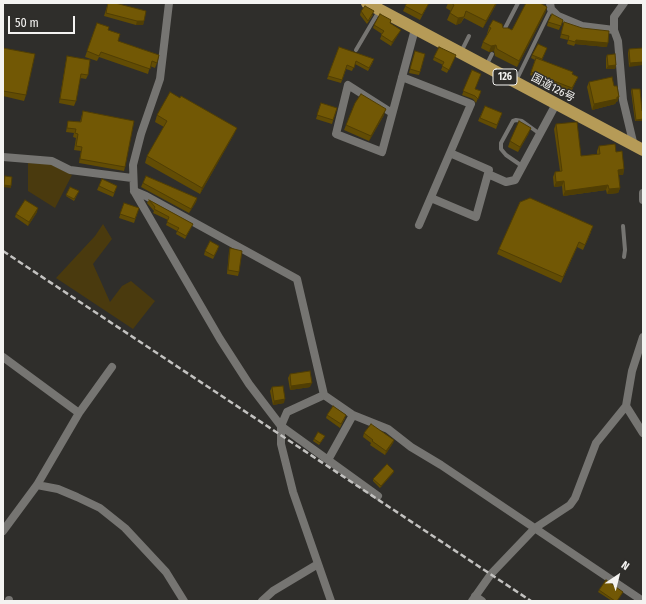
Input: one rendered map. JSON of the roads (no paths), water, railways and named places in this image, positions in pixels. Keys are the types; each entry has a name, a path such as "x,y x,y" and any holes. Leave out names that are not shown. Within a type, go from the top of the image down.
{"highway":[{"name":"国道126号","path":"367,3 383,9 423,30 461,53 639,148"}],"street":[{"path":"169,3 160,79 141,134 133,165 132,178 134,191 220,339 249,384 281,426 378,496"},
{"path":"624,3 614,17 614,30 618,41 623,100 639,148"},
{"path":"550,6 558,16 582,26 614,30"},
{"path":"392,113 348,85 336,134 382,152 402,77 423,30"},
{"path":"402,77 471,104 419,225"},
{"path":"488,174 506,182 518,176 556,104"},
{"path":"431,198 476,217 489,170 450,153"},
{"path":"3,157 52,161 70,170 132,178"},
{"path":"134,191 146,196 297,279 324,395 353,414 388,429 411,447 441,465 643,600"},
{"path":"643,193 643,200"},
{"path":"477,600 491,574 535,528 570,504 575,498 596,443 626,406 632,371 643,337"},
{"path":"3,357 79,413"},
{"path":"3,531 37,485 79,413 112,367"},
{"path":"324,395 287,412 281,426 280,444 293,492 331,601"},
{"path":"626,406 643,434"},
{"path":"328,460 353,414"},
{"path":"37,485 58,489 100,508 125,528 166,572 184,601"},
{"path":"262,601 273,591 318,564"}],"lane":[{"path":"503,32 518,3"},
{"path":"515,82 550,6"},
{"path":"356,50 383,9"},
{"path":"461,53 469,36"},
{"path":"486,66 492,54"},
{"path":"523,166 506,155 501,149 501,144 513,121 522,121 540,134"},
{"path":"623,226 626,250 624,256"}],"railway":[{"path":"3,251 531,601"}]}
